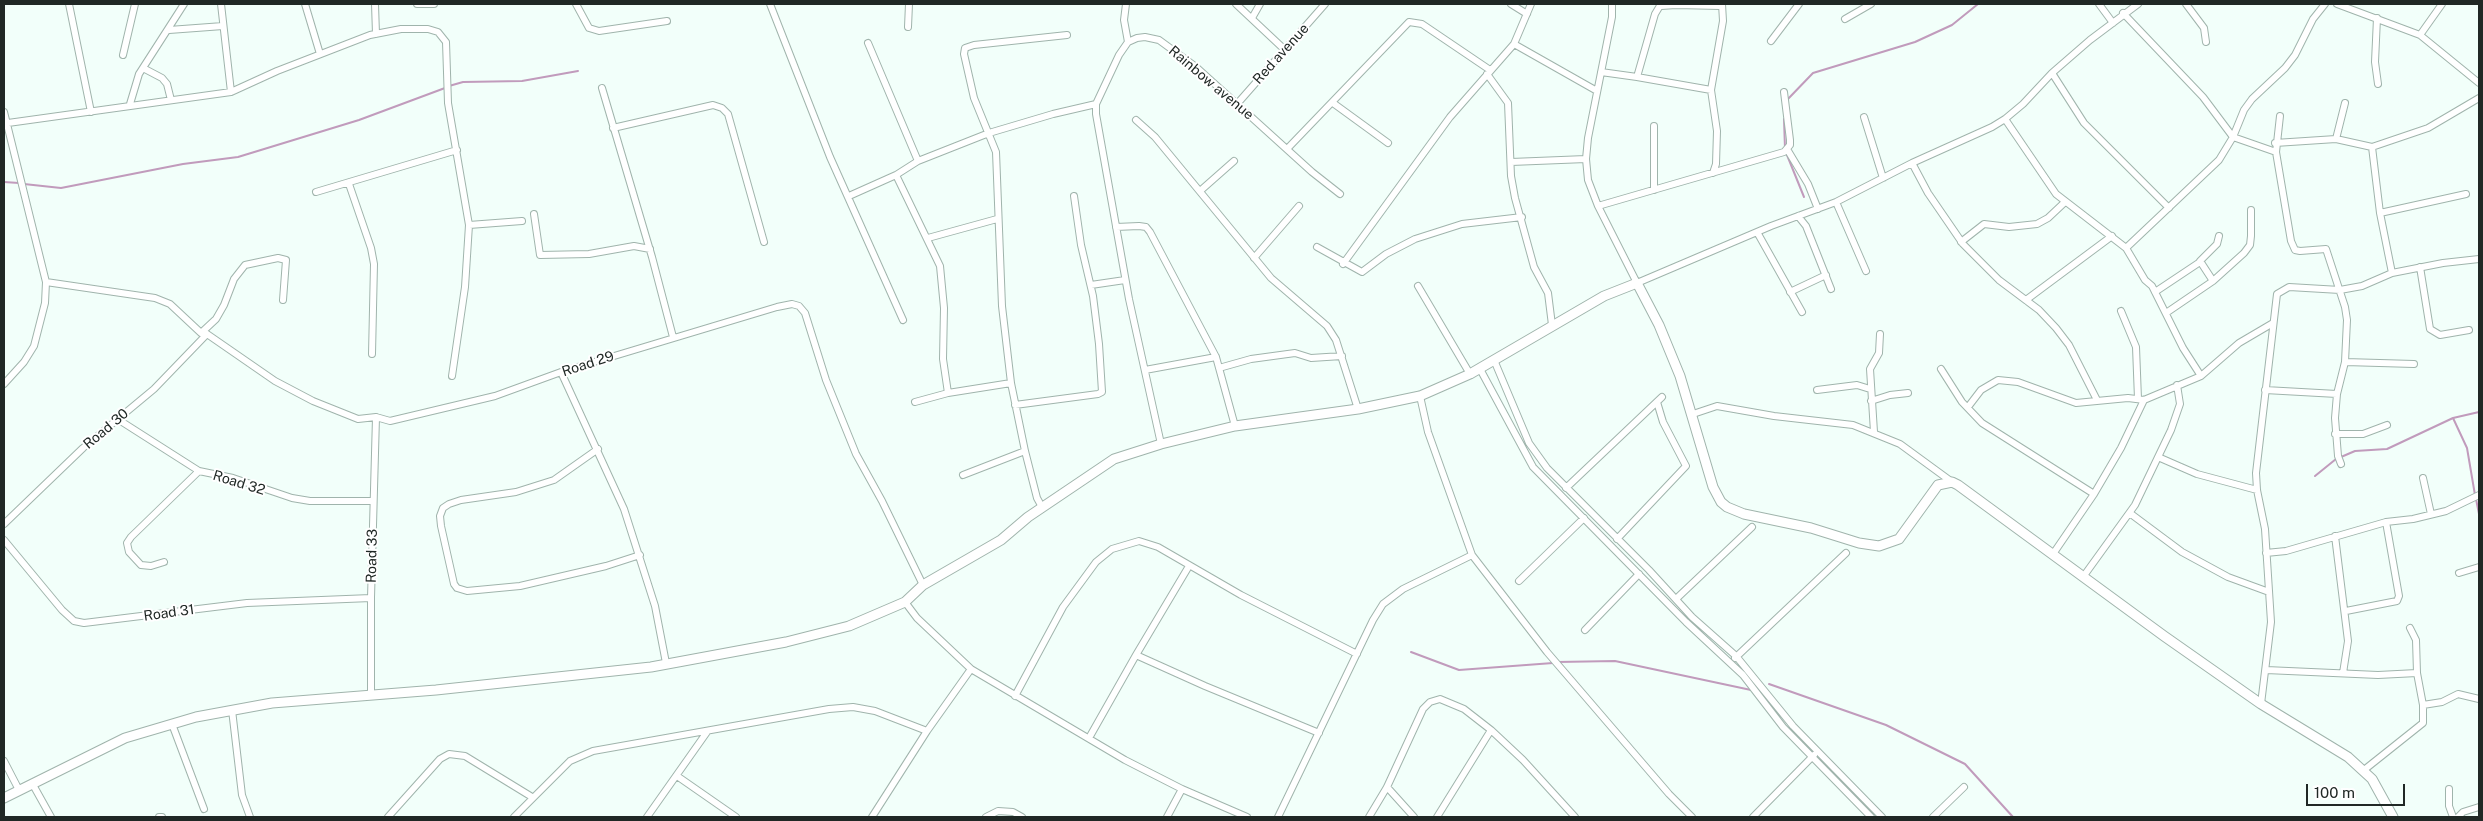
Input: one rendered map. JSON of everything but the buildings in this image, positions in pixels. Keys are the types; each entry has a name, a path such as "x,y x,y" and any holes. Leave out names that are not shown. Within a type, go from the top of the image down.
{"street":[{"path":"69,4 91,112"},
{"path":"123,55 135,4"},
{"path":"130,104 136,82 143,68 184,4"},
{"path":"215,4 221,4 231,92"},
{"path":"305,4 320,54"},
{"path":"375,4 376,34"},
{"path":"417,4 426,6 434,4"},
{"path":"576,4 589,28 599,31 667,21"},
{"path":"770,4 830,157 903,320"},
{"path":"908,27 909,4"},
{"path":"1126,4 1124,20 1128,42 1119,55 1096,104 1104,165 1125,280 1161,444"},
{"path":"1236,4 1285,50"},
{"path":"1252,18 1260,4"},
{"name":"Red avenue","path":"1237,104 1326,4"},
{"path":"1511,4 1527,14"},
{"path":"1343,264 1450,117 1514,44 1532,4"},
{"path":"1612,4 1586,159 1588,180 1598,206 1659,326 1693,414 1716,494 1727,507 1744,514 1811,528 1858,543 1887,545 1899,539 1905,533 1938,486 1952,482"},
{"path":"1771,41 1799,4"},
{"path":"1845,19 1871,4"},
{"path":"2098,4 2113,23"},
{"path":"4,798 125,738 172,724 232,710 272,703 533,680 651,667 666,662 786,642 849,626 905,602 923,585 1002,540 1042,507 1114,459 1161,444 1235,426 1358,409 1420,396 1480,369 1604,296 1757,232 1836,202 1912,163 2005,119 2052,73 2123,14 2138,4"},
{"path":"2186,4 2204,28 2206,42"},
{"path":"2126,248 2219,160 2234,138 2248,104 2285,68 2295,55 2313,19 2325,4"},
{"path":"2337,4 2347,5 2420,35 2479,83"},
{"path":"2420,35 2442,4"},
{"path":"1636,77 1655,14 1661,5 1721,5 1723,20 1711,90 1717,130 1716,164 1712,173"},
{"path":"2123,14 2203,97 2234,138 2276,152"},
{"path":"2378,18 2375,62 2378,84"},
{"path":"1287,149 1409,22 1422,24 1489,72 1508,103 1515,198 1522,217 1534,267 1548,293 1552,325"},
{"path":"168,30 223,26"},
{"path":"8,123 91,112 130,104 231,92 320,54 376,34 401,29 428,29 438,32 446,42 446,85 469,225 466,269 452,376"},
{"path":"1042,507 1037,498 1025,451 1011,383 1002,306 997,219 996,152 974,98 964,54 966,48 1067,35"},
{"name":"Rainbow avenue","path":"1128,42 1145,37 1159,40 1196,68 1312,172 1340,194"},
{"path":"868,43 918,161"},
{"path":"1514,44 1597,91"},
{"path":"143,68 162,78 167,84 171,100"},
{"path":"1601,72 1711,90"},
{"path":"2052,73 2084,123 2169,208"},
{"path":"602,88 650,249 673,337"},
{"path":"1784,92 1790,132 1787,149 1808,184 1818,209"},
{"path":"2275,143 2336,139 2372,147 2428,128 2479,98"},
{"path":"1332,103 1388,143"},
{"path":"849,196 896,174 918,161 988,133 1096,104"},
{"path":"2336,139 2344,104"},
{"path":"613,128 714,105 722,108 728,114 764,242"},
{"path":"4,112 22,177 46,282 45,303 34,346 24,362 4,384"},
{"path":"1864,116 1883,178"},
{"path":"2280,116 2275,143 2293,247 2300,251 2326,249 2348,320 2345,362 2338,394 2335,434 2341,464"},
{"path":"2005,119 2056,194 2126,248 2145,280 2155,292 2183,348 2201,376"},
{"path":"1136,120 1155,137 1271,278 1328,326 1342,356 1358,409"},
{"path":"1654,126 1654,190"},
{"path":"2372,147 2380,213 2392,273"},
{"path":"1598,206 1778,155 1787,149"},
{"path":"316,192 349,184 457,150"},
{"path":"1511,162 1586,159"},
{"path":"1200,191 1234,161"},
{"path":"1912,163 1928,193 1961,242 2000,280 2039,310 2069,346 2097,400"},
{"path":"896,174 940,266 945,317 943,359 948,393"},
{"path":"349,184 371,248 374,264 372,354"},
{"path":"2380,213 2466,194"},
{"path":"1014,405 1102,392 1099,344 1091,285 1081,245 1074,196"},
{"path":"1836,202 1866,271"},
{"path":"1961,242 1984,224 2009,226 2037,224 2048,218 2065,202"},
{"path":"1254,258 1299,206"},
{"path":"2166,313 2212,281 2221,271 2236,262 2250,245 2251,210"},
{"path":"534,214 540,255 589,254 634,246 650,249"},
{"path":"1798,216 1806,226 1831,289"},
{"path":"1317,248 1343,264 1362,272 1386,254 1415,239 1462,224 1522,217"},
{"path":"928,238 997,219"},
{"path":"469,225 522,221"},
{"path":"1116,227 1146,227 1216,356 1235,426"},
{"path":"1757,232 1802,312"},
{"path":"2026,300 2112,236"},
{"path":"2155,292 2200,262 2201,258 2217,244 2219,236"},
{"name":"Road 30","path":"4,524 83,448 119,420 176,368 216,319 224,305 234,279 245,265 278,258 286,260 283,300"},
{"path":"2261,704 2271,635 2265,529 2257,490 2256,472 2277,294 2289,287 2340,290 2362,286 2392,273 2479,259"},
{"path":"2200,262 2212,281"},
{"path":"2420,267 2430,329 2440,335 2469,330"},
{"path":"1790,292 1826,275"},
{"path":"1091,285 1125,280"},
{"name":"Road 29","path":"46,282 155,298 178,309 204,333 274,382 313,401 358,418 376,417 390,420 495,396 561,372 673,337 777,307 792,304 799,306 805,313 826,380 856,454 882,501 923,585"},
{"path":"1418,286 1470,374"},
{"path":"2053,554 2094,494 2129,435 2141,399 2136,347 2121,311"},
{"path":"1968,407 1981,390 1998,380 2018,382 2076,403 2097,400 2141,399 2201,376 2240,343 2273,323"},
{"path":"1874,432 1870,369 1879,353 1880,334"},
{"path":"1219,368 1251,359 1295,353 1311,358 1342,356"},
{"path":"1144,370 1216,356"},
{"path":"1494,360 1529,443 1547,468 1707,632 1736,656 1793,726 1876,816"},
{"path":"2345,362 2414,364"},
{"path":"1480,369 1533,467 1730,662 1753,686 1784,727 1812,757 1876,816"},
{"path":"1941,369 1982,423 2094,494"},
{"path":"561,372 624,509 657,612 666,662"},
{"path":"915,402 948,393 1011,383"},
{"path":"1817,390 1857,385 1870,389"},
{"path":"2083,577 2130,514 2158,457 2180,404 2177,385"},
{"path":"2265,390 2338,394"},
{"path":"1871,401 1890,395 1908,393"},
{"path":"1420,396 1428,432 1472,555 1547,652 1668,794 1692,817"},
{"path":"1566,488 1660,400 1663,422 1686,466 1617,539"},
{"path":"1693,414 1717,406 1774,416 1853,425 1874,432 1915,453 1952,482 2261,704 2348,757 2364,770 2378,788 2393,817"},
{"name":"Road 33","path":"371,695 371,598 376,417"},
{"name":"Road 32","path":"119,420 199,471 233,478 292,498 310,501 373,501"},
{"path":"2335,434 2363,434 2387,425"},
{"path":"598,449 554,480 516,492 461,500 443,508 440,516 441,526 454,584 457,588 467,591 520,586 606,566 640,555"},
{"path":"963,475 1025,451"},
{"path":"2158,457 2197,474 2257,490"},
{"path":"164,562 151,566 141,565 130,552 127,543 199,471"},
{"path":"2423,478 2431,514"},
{"path":"2266,553 2302,547 2386,522 2431,514 2477,497"},
{"path":"2130,514 2182,552 2228,577 2268,592"},
{"path":"1519,581 1584,518"},
{"path":"2346,611 2397,601 2399,596 2386,522"},
{"path":"1676,599 1752,527"},
{"path":"2334,536 2346,611 2348,650 2343,674"},
{"name":"Road 31","path":"4,540 62,610 74,621 84,623 240,604 371,598"},
{"path":"1015,696 1063,607 1096,562 1112,549 1129,542 1146,541 1189,566 1357,654"},
{"path":"1730,662 1846,553"},
{"path":"1278,817 1373,620 1384,604 1394,595 1472,555"},
{"path":"1089,738 1189,566"},
{"path":"2459,573 2479,567"},
{"path":"1585,630 1639,574"},
{"path":"905,602 917,618 971,669 1015,696 1182,789 1248,817"},
{"path":"2364,770 2423,723 2423,705 2417,673 2416,640 2410,628"},
{"path":"1136,655 1319,733"},
{"path":"872,817 927,731 971,669"},
{"path":"2266,670 2343,674 2417,673"},
{"path":"2423,705 2442,702 2458,694 2479,699"},
{"path":"1370,817 1423,709 1430,702 1440,700 1448,701 1464,709 1491,730 1523,760 1575,817"},
{"path":"514,817 570,761 593,752 829,709 853,707 875,711 927,731"},
{"path":"232,710 242,794 250,817"},
{"path":"172,724 204,809"},
{"path":"1437,817 1491,730"},
{"path":"647,817 707,732"},
{"path":"1753,817 1818,751"},
{"path":"388,817 440,759 449,754 465,756 532,797"},
{"path":"4,760 19,790"},
{"path":"677,776 736,817"},
{"path":"32,783 51,817"},
{"path":"1386,787 1414,817"},
{"path":"1933,817 1964,787"},
{"path":"1167,817 1182,789"},
{"path":"2449,789 2449,806 2453,817"},
{"path":"2458,817 2463,812 2479,807"},
{"path":"986,817 998,811 1013,812 1022,817"}],"waterway":[{"path":"1787,100 1813,73 1915,42 1952,25 1978,4"},
{"path":"449,86 463,82 522,81 578,71"},
{"path":"24,184 61,188 183,164 238,157 359,120 445,88"},
{"path":"1784,119 1785,149"},
{"path":"1787,155 1804,197"},
{"path":"4,182 19,183"},
{"path":"2341,457 2355,451 2387,449 2453,418 2479,412"},
{"path":"2453,418 2467,448 2475,495"},
{"path":"2315,476 2336,459"},
{"path":"2476,499 2479,514"},
{"path":"2479,628 2479,648"},
{"path":"1411,652 1459,670 1553,663"},
{"path":"1557,662 1615,661 1751,690"},
{"path":"1769,684 1886,725 1965,764 2013,817"}]}
